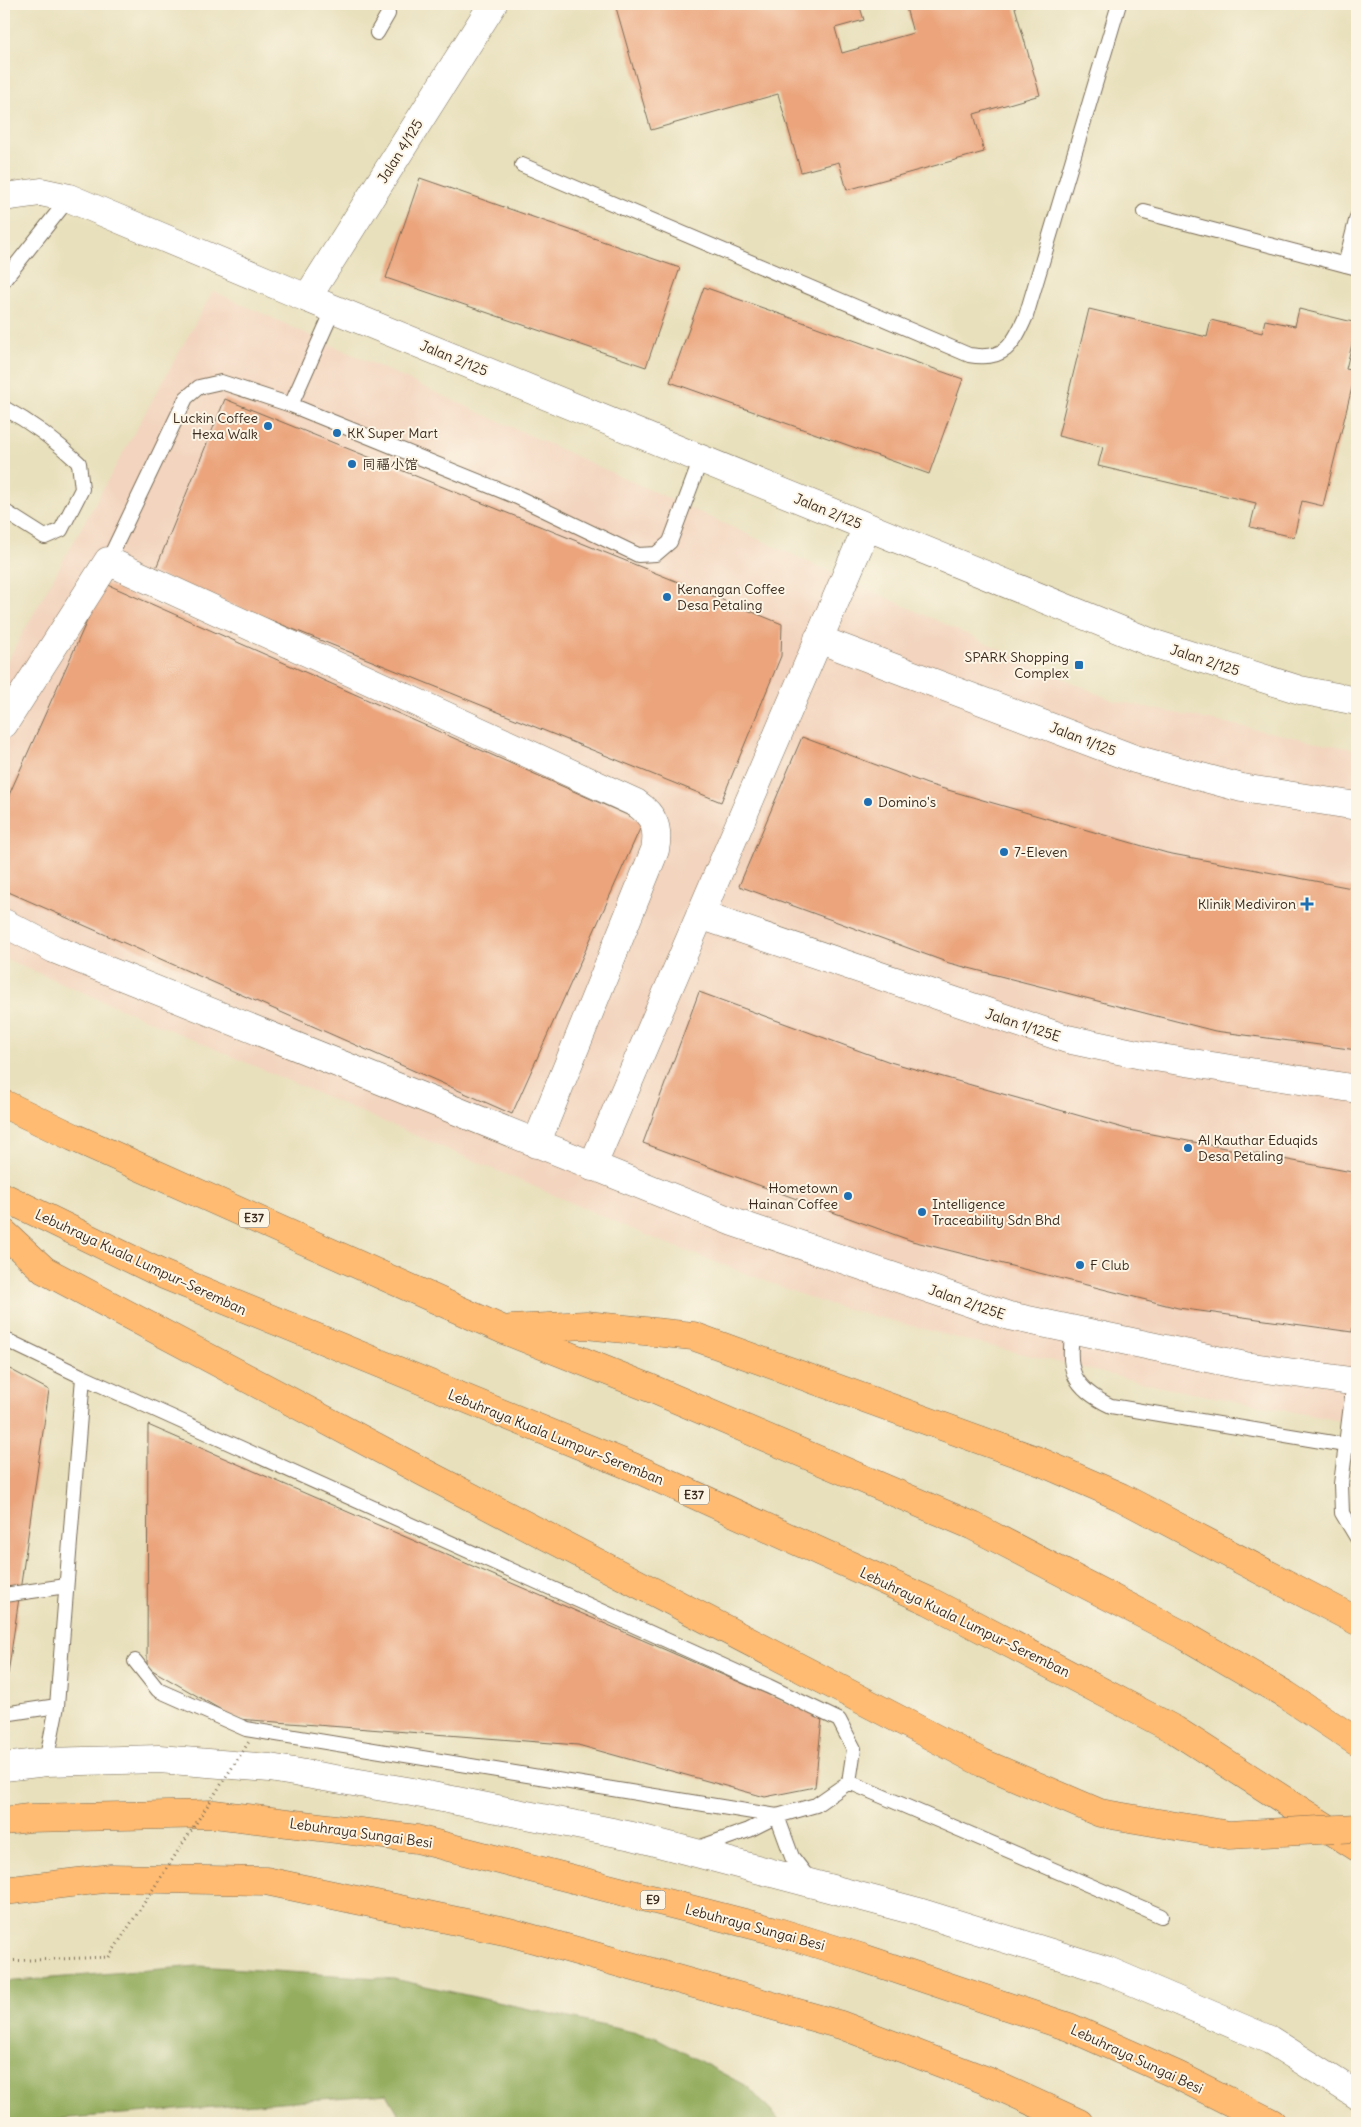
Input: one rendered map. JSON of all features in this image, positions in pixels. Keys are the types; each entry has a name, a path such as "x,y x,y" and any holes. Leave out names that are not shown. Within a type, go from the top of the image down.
{"highway":[{"name":"E37","path":"4,1104 73,1137 504,1330 650,1388 973,1526 1187,1637 1286,1695 1357,1742"},
{"name":"Lebuhraya Kuala Lumpur–Seremban","path":"4,1197 164,1275 633,1468 929,1601 1175,1730 1357,1846"},
{"path":"4,1233 44,1270 408,1464 983,1763 1100,1813 1229,1834 1350,1830 1357,1828"},
{"path":"504,1330 586,1324 693,1336 1042,1462 1121,1497 1357,1621"},
{"name":"Lebuhraya Sungai Besi","path":"4,1821 29,1818 214,1814 417,1838 772,1930 863,1958 1069,2027 1177,2075 1272,2123"},
{"path":"4,1891 111,1878 266,1881 509,1932 841,2025 985,2080 1079,2123"}],"street":[{"name":"Jalan 4/125","path":"307,298 493,4"},
{"name":"Jalan 2/125","path":"4,197 41,192 69,198 307,298 1152,643 1300,690 1357,701"},
{"path":"592,1167 867,527"},
{"path":"4,724 108,561 636,803 648,811 656,823 658,837 655,850 536,1144"},
{"name":"Jalan 1/125","path":"818,639 1135,759 1242,788 1357,806"},
{"name":"Jalan 1/125E","path":"700,915 1067,1039 1142,1055 1357,1089"},
{"name":"Jalan 2/125E","path":"4,924 54,949 592,1167 733,1222 1000,1313 1245,1366 1355,1381"},
{"path":"4,1767 46,1762 159,1759 270,1768 417,1793 632,1836 919,1912 1106,1970 1270,2040 1357,2095"}],"lane":[{"path":"522,165 969,354 983,357 997,355 1010,347 1026,316 1119,4"},
{"path":"377,33 388,14"},
{"path":"4,280 69,198"},
{"path":"1144,212 1351,267 1357,217"},
{"path":"291,405 334,308"},
{"path":"108,561 186,398 199,387 221,382 291,405 517,497 638,555 656,554 670,542 701,459"},
{"path":"4,408 24,418 79,463 82,489 61,530 45,537 4,511"},
{"path":"1073,1330 1069,1353 1076,1381 1090,1397 1110,1406 1345,1445"},
{"path":"4,1339 83,1377 759,1682 839,1720 854,1748 849,1782 816,1805 777,1816 749,1830 689,1850"},
{"path":"46,1762 58,1706 83,1377"},
{"path":"1355,1381 1341,1484 1342,1513 1357,1538"},
{"path":"4,1595 66,1586"},
{"path":"135,1661 158,1690 246,1729 777,1816"},
{"path":"4,1714 58,1706"},
{"path":"849,1782 1161,1916"},
{"path":"777,1816 792,1857 814,1885"}],"path":[{"path":"4,1961 109,1956 250,1740"}],"shaded area":[{"path":"213,291 1111,700 1357,750 1357,1424 1166,1388 965,1340 821,1302 658,1240 4,958 4,667"}],"green space":[{"path":"198,1966 394,1979 655,2037 748,2087 782,2123 404,2123 387,2094 4,2123 4,1982"}],"building":[{"path":"615,4 859,4 864,20 835,28 842,53 913,33 905,4 1014,4 1040,95 974,114 984,152 847,190 839,162 801,172 778,94 651,130"},
{"path":"420,178 680,268 646,367 386,278"},
{"path":"704,287 963,379 929,474 670,382"},
{"path":"1089,309 1207,337 1211,320 1262,333 1265,320 1295,326 1299,309 1357,323 1346,369 1356,371 1323,506 1302,501 1294,537 1250,527 1256,503 1098,466 1103,447 1058,436"},
{"path":"225,399 782,624 781,656 721,802 154,573"},
{"path":"104,583 643,822 512,1114 4,890 4,806"},
{"path":"802,737 927,784 1167,853 1357,889 1357,1050 1215,1031 949,963 739,886"},
{"path":"699,992 890,1062 1130,1130 1357,1173 1357,1299 1352,1332 1178,1308 912,1241 643,1143"},
{"path":"4,1366 49,1390 8,1674 4,1674"},
{"path":"148,1425 822,1718 815,1787 765,1797 578,1745 237,1719 147,1667"}],"place":[{"name":"Luckin Coffee Hexa Walk","path":"268,426"},
{"name":"KK Super Mart","path":"337,433"},
{"name":"同福小馆","path":"352,464"},
{"name":"Kenangan Coffee Desa Petaling","path":"667,597"},
{"name":"SPARK Shopping Complex","path":"1079,665"},
{"name":"Domino's","path":"868,802"},
{"name":"7-Eleven","path":"1004,852"},
{"name":"Klinik Mediviron","path":"1307,904"},
{"name":"Al Kauthar Eduqids Desa Petaling","path":"1188,1148"},
{"name":"Hometown Hainan Coffee","path":"848,1196"},
{"name":"Intelligence Traceability Sdn Bhd","path":"922,1212"},
{"name":"F Club","path":"1080,1265"}]}
